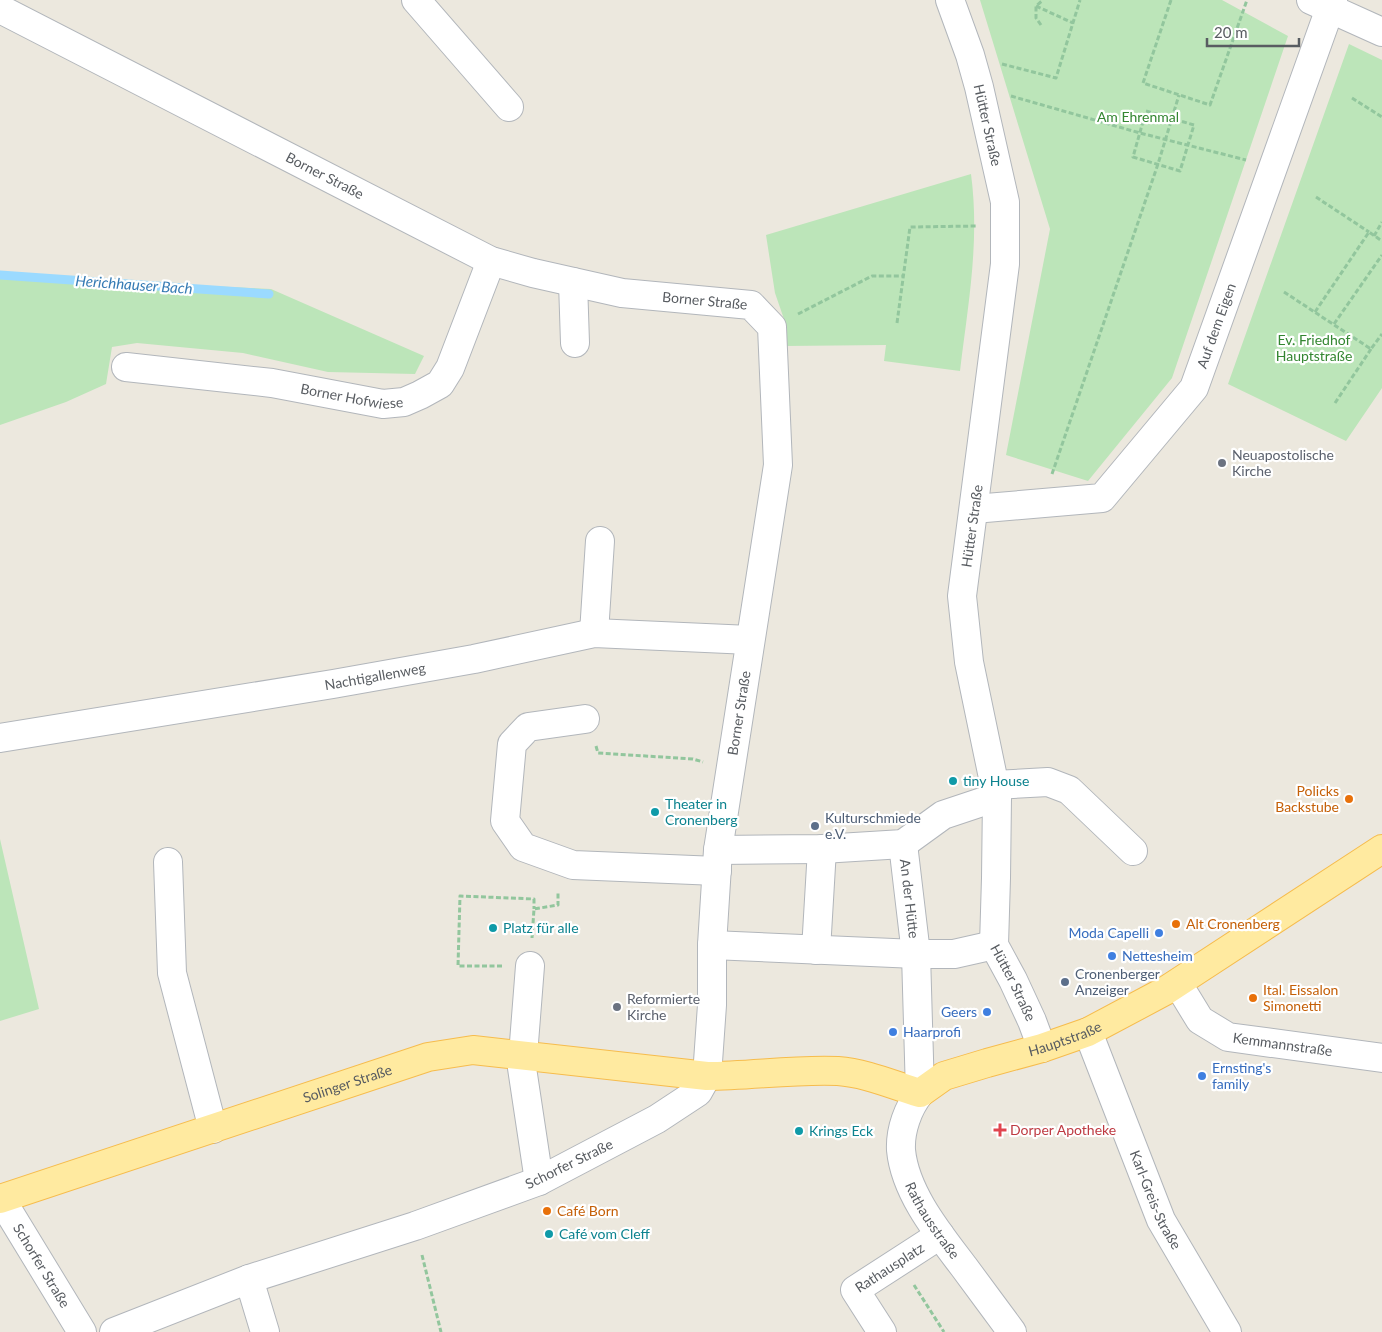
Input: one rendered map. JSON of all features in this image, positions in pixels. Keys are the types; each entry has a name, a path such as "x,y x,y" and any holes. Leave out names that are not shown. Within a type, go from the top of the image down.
{"main road":[{"name":"Hauptstraße","path":"920,1093 944,1076 1042,1048 1088,1032 1178,984 1382,849"},
{"name":"Solinger Straße","path":"0,1199 428,1057 473,1050 707,1076"},
{"path":"707,1076 839,1071 864,1075 920,1093"}],"street":[{"path":"416,0 509,107"},
{"name":"Hütter Straße","path":"950,0 980,87 1006,202 1004,264 962,596 969,662 996,791 994,945 1013,980 1042,1048"},
{"path":"1325,3 1382,32"},
{"name":"Auf dem Eigen","path":"974,509 1102,498 1194,388 1325,3"},
{"name":"Borner Straße","path":"0,9 491,261 622,293 751,305 772,327 778,465 718,861 712,945 712,1005 707,1076"},
{"name":"Borner Hofwiese","path":"126,367 272,383 384,404 404,402 420,396 440,384 450,368 491,261"},
{"path":"573,282 576,343"},
{"path":"594,633 600,541"},
{"name":"Nachtigallenweg","path":"0,738 390,674 474,659 594,633 750,640"},
{"name":"An der Hütte","path":"586,718 528,727 512,744 505,822 523,847 573,866 718,861 822,849 903,844 943,815 996,791 1048,782 1070,790 1132,851"},
{"name":"An der Hütte","path":"903,844 916,954 920,1093"},
{"path":"816,950 822,849"},
{"path":"168,862 172,973 213,1129"},
{"name":"An der Hütte","path":"712,945 954,954 994,945"},
{"path":"530,966 522,1056 539,1181"},
{"name":"Kemmannstraße","path":"1178,984 1200,1020 1228,1037 1382,1058"},
{"name":"Karl-Greis-Straße","path":"1088,1032 1161,1220 1227,1332"},
{"name":"Schorfer Straße","path":"114,1332 249,1279 415,1226 539,1181 658,1119 698,1092 707,1076"},
{"name":"Rathausstraße","path":"920,1093 911,1104 906,1120 901,1149 906,1174 915,1194 940,1235 1012,1332"},
{"name":"Schorfer Straße","path":"0,1199 82,1332"},
{"name":"Rathausplatz","path":"882,1332 855,1290 940,1235"},
{"path":"249,1279 265,1332"}],"path":[{"path":"1041,25 1036,18 1036,6 1043,0"},
{"path":"970,55 1056,78 1080,0"},
{"path":"1171,0 1143,83 1210,105 1247,0"},
{"path":"1036,6 1073,23"},
{"path":"980,87 1165,140 1235,157"},
{"path":"1042,503 1158,164 1179,95"},
{"path":"1352,98 1382,117"},
{"path":"1146,111 1194,125 1180,171 1133,157 1140,133 1146,111"},
{"path":"1316,197 1382,241"},
{"path":"1374,236 1382,222"},
{"path":"897,323 910,227 1005,226"},
{"path":"1315,312 1369,232"},
{"path":"1334,324 1382,255"},
{"path":"772,327 872,276 903,276"},
{"path":"1284,292 1371,349"},
{"path":"1335,403 1382,334"},
{"path":"586,718 598,753 692,759 731,768"},
{"path":"460,896 534,899 530,966 458,966 460,896"},
{"path":"534,909 551,905"},
{"path":"415,1226 441,1332"},
{"path":"898,1262 943,1331"}],"green space":[{"name":"Am Ehrenmal","path":"980,0 1222,0 1288,36 1172,378 1088,481 1006,455 1050,229"},
{"name":"Ev. Friedhof Hauptstraße","path":"1349,44 1382,60 1382,388 1346,441 1228,384"},
{"path":"971,174 974,249 960,371 884,361 886,345 785,346 785,322 775,293 766,235"},
{"path":"0,276 271,289 424,356 415,374 328,372 243,353 137,343 112,347 106,384 66,402 0,425"},
{"path":"0,839 39,1009 0,1021"}],"waterway":[{"name":"Herichhauser Bach","path":"0,275 269,294"}],"place":[{"name":"Neuapostolische Kirche","path":"1222,463"},
{"name":"tiny House","path":"953,781"},
{"name":"Policks Backstube","path":"1349,799"},
{"name":"Theater in Cronenberg","path":"655,812"},
{"name":"Kulturschmiede e.V.","path":"815,826"},
{"name":"Alt Cronenberg","path":"1176,924"},
{"name":"Platz für alle","path":"493,928"},
{"name":"Moda Capelli","path":"1159,933"},
{"name":"Nettesheim","path":"1112,956"},
{"name":"Cronenberger Anzeiger","path":"1065,982"},
{"name":"Ital. Eissalon Simonetti","path":"1253,998"},
{"name":"Reformierte Kirche","path":"617,1007"},
{"name":"Geers","path":"987,1012"},
{"name":"Haarprofi","path":"893,1032"},
{"name":"Ernsting's family","path":"1202,1076"},
{"name":"Dorper Apotheke","path":"1000,1130"},
{"name":"Krings Eck","path":"799,1131"},
{"name":"Café Born","path":"547,1211"},
{"name":"Café vom Cleff","path":"549,1234"}]}
